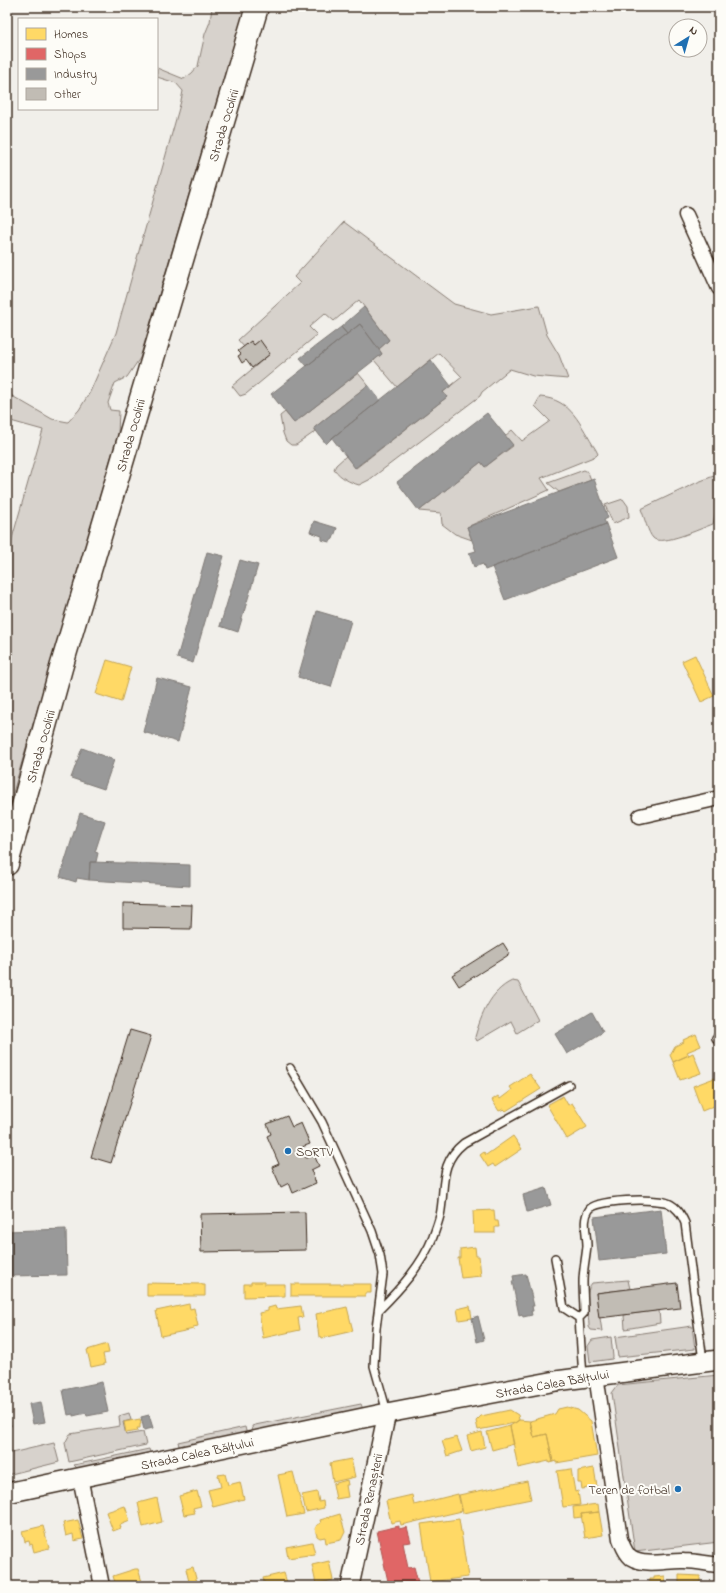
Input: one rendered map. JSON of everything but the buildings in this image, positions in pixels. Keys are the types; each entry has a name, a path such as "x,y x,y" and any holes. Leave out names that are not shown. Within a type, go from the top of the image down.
{"main road":[{"name":"Strada Ocolirii","path":"7,864 61,668 257,7"},
{"name":"Strada Calea Bălțului","path":"7,1493 387,1413 590,1376 711,1361"}],"street":[{"path":"686,215 716,272 719,288"},
{"path":"640,816 719,798"},
{"path":"590,1376 620,1539 625,1551 632,1558 639,1561 685,1561 719,1565"},
{"name":"Strada Renașterii","path":"350,1586 387,1413"},
{"path":"80,1477 102,1586"}],"lane":[{"path":"290,1068 322,1122 372,1231 380,1255 383,1274 374,1366 387,1413"},
{"path":"379,1310 401,1288 424,1255 433,1237 441,1212 445,1172 452,1154 464,1143 569,1085"},
{"path":"579,1318 584,1312 583,1282 587,1245 585,1220 588,1210 593,1205 606,1202 655,1200 667,1203 676,1207 682,1215 685,1223 711,1361"},
{"path":"555,1258 564,1308 579,1318 590,1376"}],"shaded area":[{"path":"212,7 245,7 140,358 127,377 115,383 108,403 110,410 119,411 118,434 7,813 7,556 43,430 7,420 7,393 52,419 68,422 79,410 90,392 116,333 181,101 183,91 176,83 158,77 158,68 184,79 192,73 198,66 205,34 210,22"},
{"path":"344,222 454,304 491,314 539,306 547,335 559,355 568,379 533,376 510,369 482,392 480,396 369,480 359,485 342,477 334,469 336,465 346,456 356,468 447,397 443,392 462,377 439,353 397,387 374,360 382,354 379,349 389,340 359,300 334,321 325,313 309,327 317,335 246,394 240,396 232,386 270,354 260,341 254,345 251,341 244,347 238,340 300,283 294,277"},
{"path":"358,373 368,385 314,428 316,431 296,445 291,445 286,441 280,416 285,412 294,423"},
{"path":"540,397 551,399 568,408 585,431 598,454 596,456 541,478 549,490 467,527 472,540 455,534 442,524 441,513 419,511 481,462 485,467 513,446 505,436 512,430 522,441 550,421 535,406"},
{"path":"584,470 588,472 591,480 559,492 548,483"},
{"path":"719,474 719,497 713,524 673,539 657,540 651,536 641,509 698,482"},
{"path":"623,499 628,506 629,517 613,524 605,505"},
{"path":"512,981 518,982 538,1020 517,1033 511,1021 477,1041 475,1037 480,1021 492,998 504,985"},
{"path":"628,1280 630,1289 596,1293 602,1331 591,1330 589,1327 587,1299 589,1288 592,1283"},
{"path":"659,1310 660,1323 625,1329 624,1315"},
{"path":"692,1326 695,1349 618,1357 615,1337"},
{"path":"611,1337 612,1359 590,1362 588,1346 592,1340"},
{"path":"719,1375 719,1542 635,1552 612,1393 618,1385"},
{"path":"361,1404 363,1409 253,1434 252,1426 255,1425"},
{"path":"129,1413 131,1420 123,1422 126,1435 143,1432 146,1445 69,1462 65,1443 70,1434 120,1426 119,1416"},
{"path":"245,1427 247,1435 180,1450 178,1442"},
{"path":"54,1443 59,1462 7,1475 7,1454"},
{"path":"149,1449 151,1456 80,1471 74,1465"}],"place":[{"name":"SORTV","path":"288,1151"},
{"name":"Teren de fotbal","path":"678,1489"}]}
